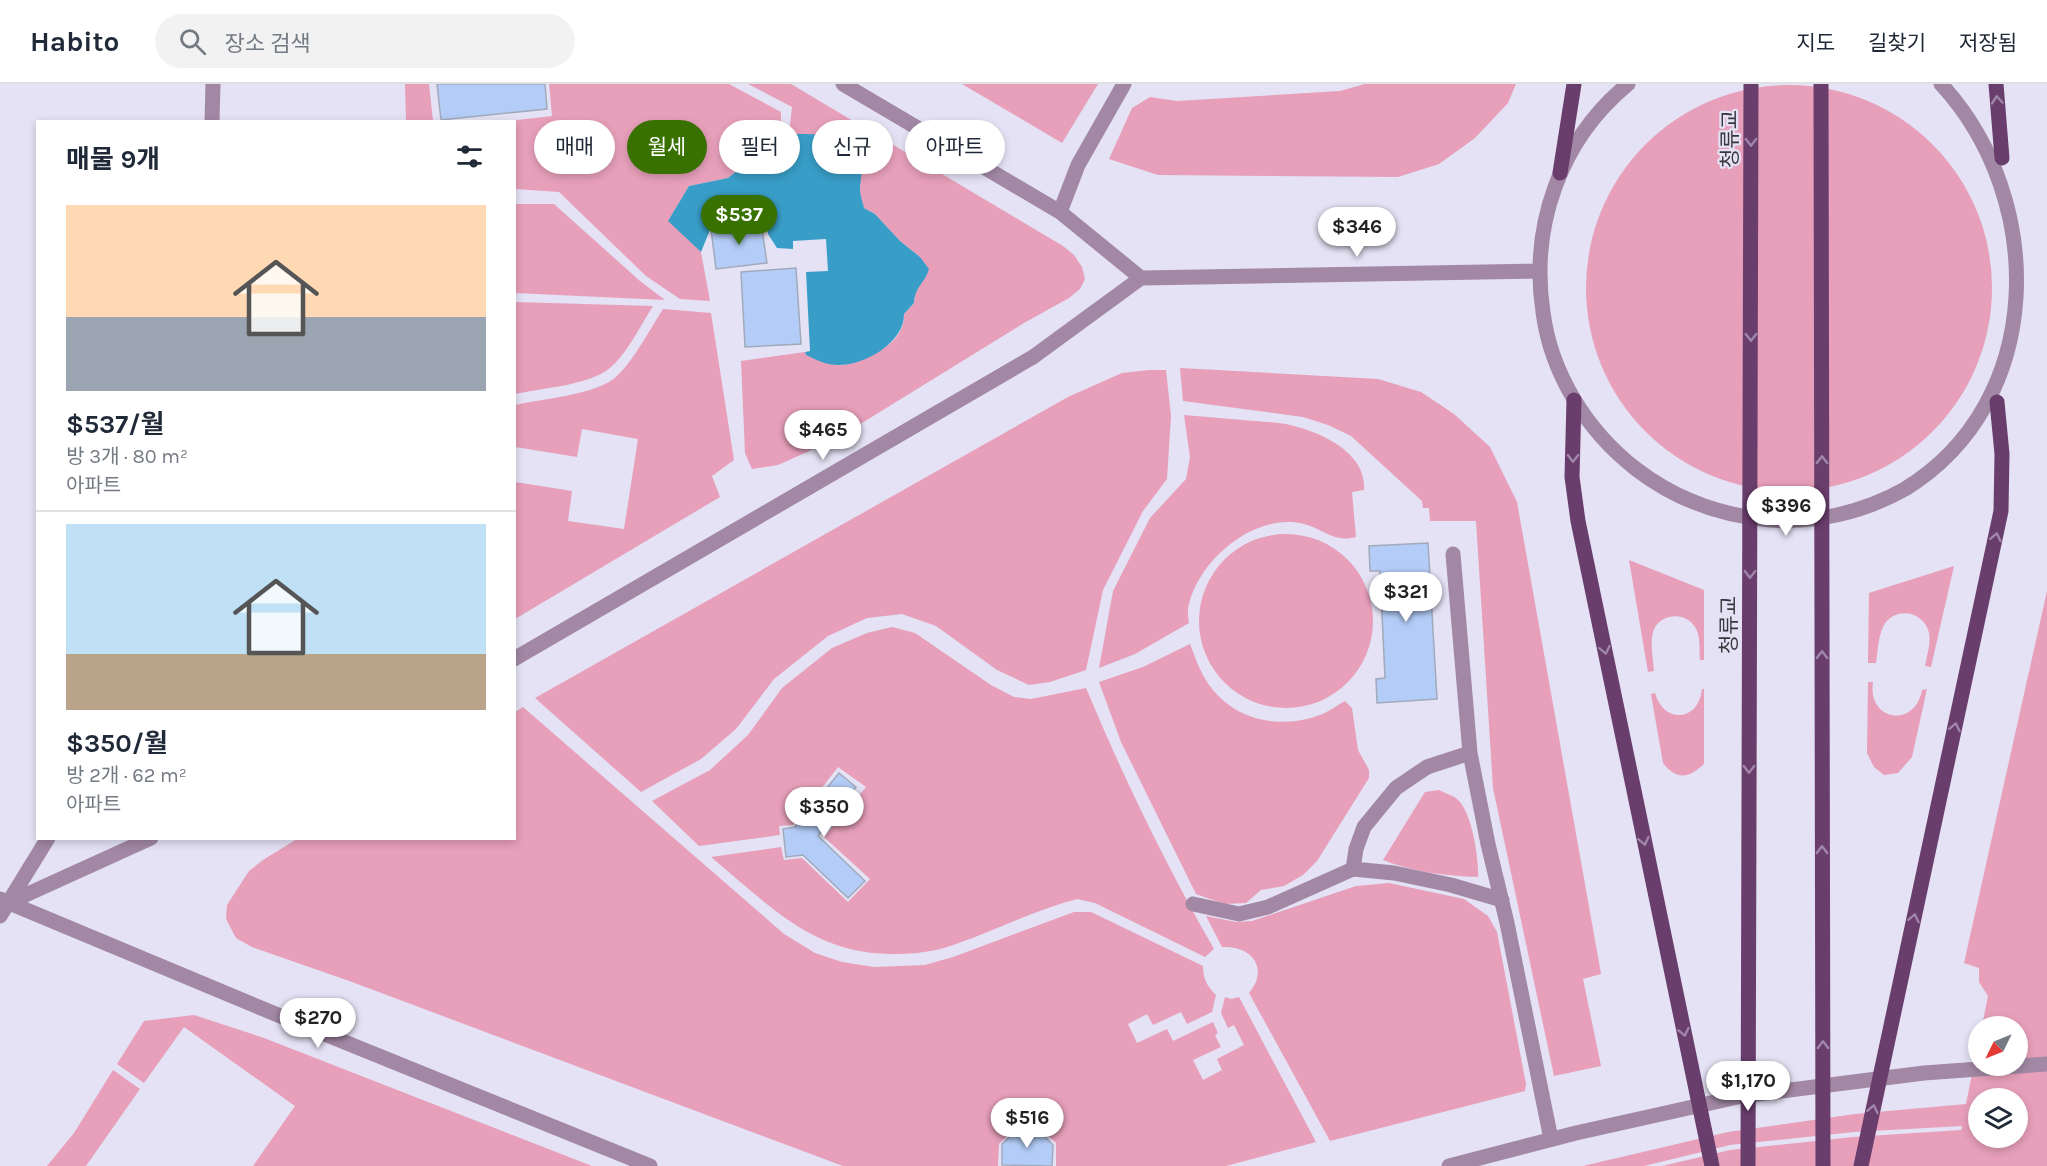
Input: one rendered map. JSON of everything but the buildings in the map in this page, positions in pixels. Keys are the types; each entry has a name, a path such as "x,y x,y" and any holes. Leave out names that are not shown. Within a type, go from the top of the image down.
{"main road":[{"path":"1560,173 1574,84"},
{"name":"청류교","path":"1748,1166 1751,84"},
{"path":"1821,84 1823,1166"},
{"path":"1996,84 2002,158"},
{"path":"1574,400 1572,477 1578,521 1712,1166"},
{"path":"1861,1166 2001,511 2002,454 1996,402"}],"street":[{"path":"212,120 213,84"},
{"path":"843,84 1060,212 1141,278"},
{"path":"1060,212 1078,165 1124,84"},
{"path":"1628,84 1600,110 1585,130 1560,173 1542,230 1539,271 1545,328 1556,365 1574,400 1597,432 1621,457 1665,489 1715,510 1750,518 1786,521 1822,518 1857,510 1902,491 1951,457 1976,431 1996,402 2018,356 2025,331 2031,290"},
{"path":"1941,84 1974,117 2002,158 2019,198"},
{"path":"516,658 1033,357 1141,278 1539,271"},
{"path":"1453,554 1470,753 1551,1139"},
{"path":"1353,869 1356,849 1364,827 1396,788 1427,767 1470,753"},
{"path":"3,906 47,840"},
{"path":"3,906 147,840"},
{"path":"1193,904 1239,914 1268,908 1353,869 1394,873 1451,885 1502,900"},
{"path":"3,906 651,1166"},
{"path":"1449,1166 1551,1139 1742,1096 1924,1073 2047,1064"}],"shaded area":[{"path":"405,84 429,84 433,120 406,120"},
{"path":"549,84 729,84 781,112 781,120 719,120 719,174 733,174 728,178 689,186 669,220 701,252 710,301 680,299 646,276 559,192 516,189 516,120 552,116"},
{"path":"748,84 791,84 851,120 812,120 812,135 800,134 800,120 791,120 792,107"},
{"path":"962,84 1098,84 1062,143"},
{"path":"1365,84 1516,84 1508,103 1475,138 1439,164 1398,177 1158,175 1109,159 1132,108 1150,97 1177,101 1340,91"},
{"path":"1789,85 1829,89 1885,109 1918,131 1946,159 1968,192 1983,229 1988,248 1992,288 1988,328 1968,384 1946,417 1918,445 1885,467 1848,482 1829,487 1789,491 1749,487 1693,467 1660,445 1632,417 1610,384 1595,347 1590,328 1586,288 1590,248 1610,192 1632,159 1660,131 1693,109 1730,94 1749,89"},
{"path":"893,145 905,152 905,174 942,174 1063,246 1074,255 1082,267 1085,279 1080,289 1069,298 1024,323 836,439 778,465 752,469 745,453 741,361 805,352 806,355 838,365 865,358 882,349 895,338 903,323 904,314 914,303 915,292 924,279 920,257 900,241 875,214 864,208 860,194 861,174 893,174"},
{"path":"516,204 554,204 640,281 665,300 516,293"},
{"path":"516,302 653,306 626,350 613,366 596,376 574,383 516,394"},
{"path":"663,309 711,313 734,460 712,476 720,497 516,618 516,482 572,491 568,521 624,529 638,439 582,429 577,457 516,447 516,405 579,393 603,385 619,374 633,357"},
{"path":"1180,368 1378,379 1421,392 1454,414 1490,447 1517,502 1601,974 1583,979 1601,1066 1554,1076 1493,788 1476,521 1430,521 1429,508 1423,508 1422,501 1351,436 1328,425 1303,417 1183,401"},
{"path":"1166,370 1171,416 1167,479 1143,511 1103,590 1086,670 1050,682 1029,685 997,670 936,626 902,614 867,618 828,636 774,679 736,729 701,759 641,792 535,698 1068,397 1122,373"},
{"path":"1184,415 1286,424 1312,432 1338,445 1358,464 1363,476 1364,490 1352,492 1356,537 1335,537 1311,526 1285,522 1267,525 1249,532 1217,556 1205,571 1195,587 1189,604 1189,623 1135,654 1099,668 1113,591 1150,518 1186,479 1190,457"},
{"path":"1286,534 1319,541 1334,549 1347,560 1358,573 1366,588 1373,621 1366,654 1358,669 1347,682 1334,693 1319,701 1286,708 1253,701 1238,693 1225,682 1214,669 1206,654 1199,621 1206,588 1214,573 1225,560 1238,549 1253,541"},
{"path":"1629,560 1704,590 1704,660 1700,660 1699,639 1695,627 1685,618 1672,616 1660,621 1653,632 1654,671 1648,672"},
{"path":"1954,566 1931,667 1925,666 1930,641 1927,626 1917,617 1904,613 1891,617 1883,626 1876,663 1868,663 1869,593"},
{"path":"2047,591 2047,1166 1662,1166 1730,1150 1853,1137 1961,1130 1962,1126 1854,1132 1730,1145 1644,1166 1583,1166 1728,1132 1855,1114 1966,1104 1968,1094 1968,1148 2028,1148 2028,1088 1969,1088 1972,1076 2028,1076 2028,1016 1984,1016 1988,996 1979,982 1979,968 1964,963"},
{"path":"892,627 915,633 991,685 1014,697 1031,699 1086,688 1146,820 1214,949 1205,957 1095,903 1077,899 931,951 890,954 837,945 792,923 711,857 781,847 784,860 802,858 848,902 870,879 824,837 866,787 838,767 793,825 779,826 780,835 699,846 652,801 710,770 748,735 782,688 832,648 867,633"},
{"path":"1190,644 1202,674 1213,690 1224,701 1249,716 1277,722 1292,722 1320,715 1345,701 1352,708 1358,750 1369,770 1369,778 1317,861 1303,875 1284,886 1261,890 1246,903 1224,904 1196,894 1121,742 1099,682 1143,667"},
{"path":"1868,682 1873,682 1873,695 1877,705 1884,712 1893,715 1902,715 1911,711 1918,702 1922,690 1927,689 1912,757 1898,773 1884,775 1874,767 1867,753"},
{"path":"1702,689 1704,689 1704,764 1688,775 1678,775 1663,763 1651,694 1655,693 1659,703 1666,710 1681,715 1695,708"},
{"path":"523,707 784,934 815,953 842,962 874,967 925,965 953,957 1074,912 1091,912 1203,966 1206,982 1216,995 1212,1012 1187,1024 1181,1012 1153,1025 1147,1014 1128,1024 1137,1043 1167,1029 1173,1041 1213,1022 1218,1033 1215,1035 1221,1047 1193,1060 1203,1080 1222,1070 1217,1059 1244,1045 1234,1025 1228,1028 1221,1013 1225,997 1231,999 1239,997 1316,1142 1226,1166 1056,1166 1056,1143 1039,1127 1017,1126 999,1144 998,1166 843,1166 352,982 252,947 236,938 226,919 227,905 249,871 295,840 516,840 516,711"},
{"path":"1439,790 1457,799 1467,814 1476,848 1478,877 1430,873 1383,860 1425,792"},
{"path":"1389,883 1464,899 1488,916 1497,932 1526,1084 1525,1091 1330,1141 1249,993 1258,975 1254,960 1241,950 1222,947 1206,916 1236,922 1252,921 1356,886"},
{"path":"194,1015 264,1038 592,1166 253,1166 295,1106 184,1027 144,1083 117,1064 144,1021"},
{"path":"113,1070 140,1089 86,1166 47,1166 74,1133"}],"water":[{"path":"800,134 812,134 812,174 862,174 860,192 864,208 875,214 900,241 920,257 929,269 916,292 914,303 904,314 903,324 898,334 890,343 871,357 848,364 830,364 806,355 805,352 810,351 806,272 828,271 826,239 793,241 793,249 777,248 768,234 766,219 712,225 701,252 668,221 689,186 728,178 733,174 800,174"}]}
